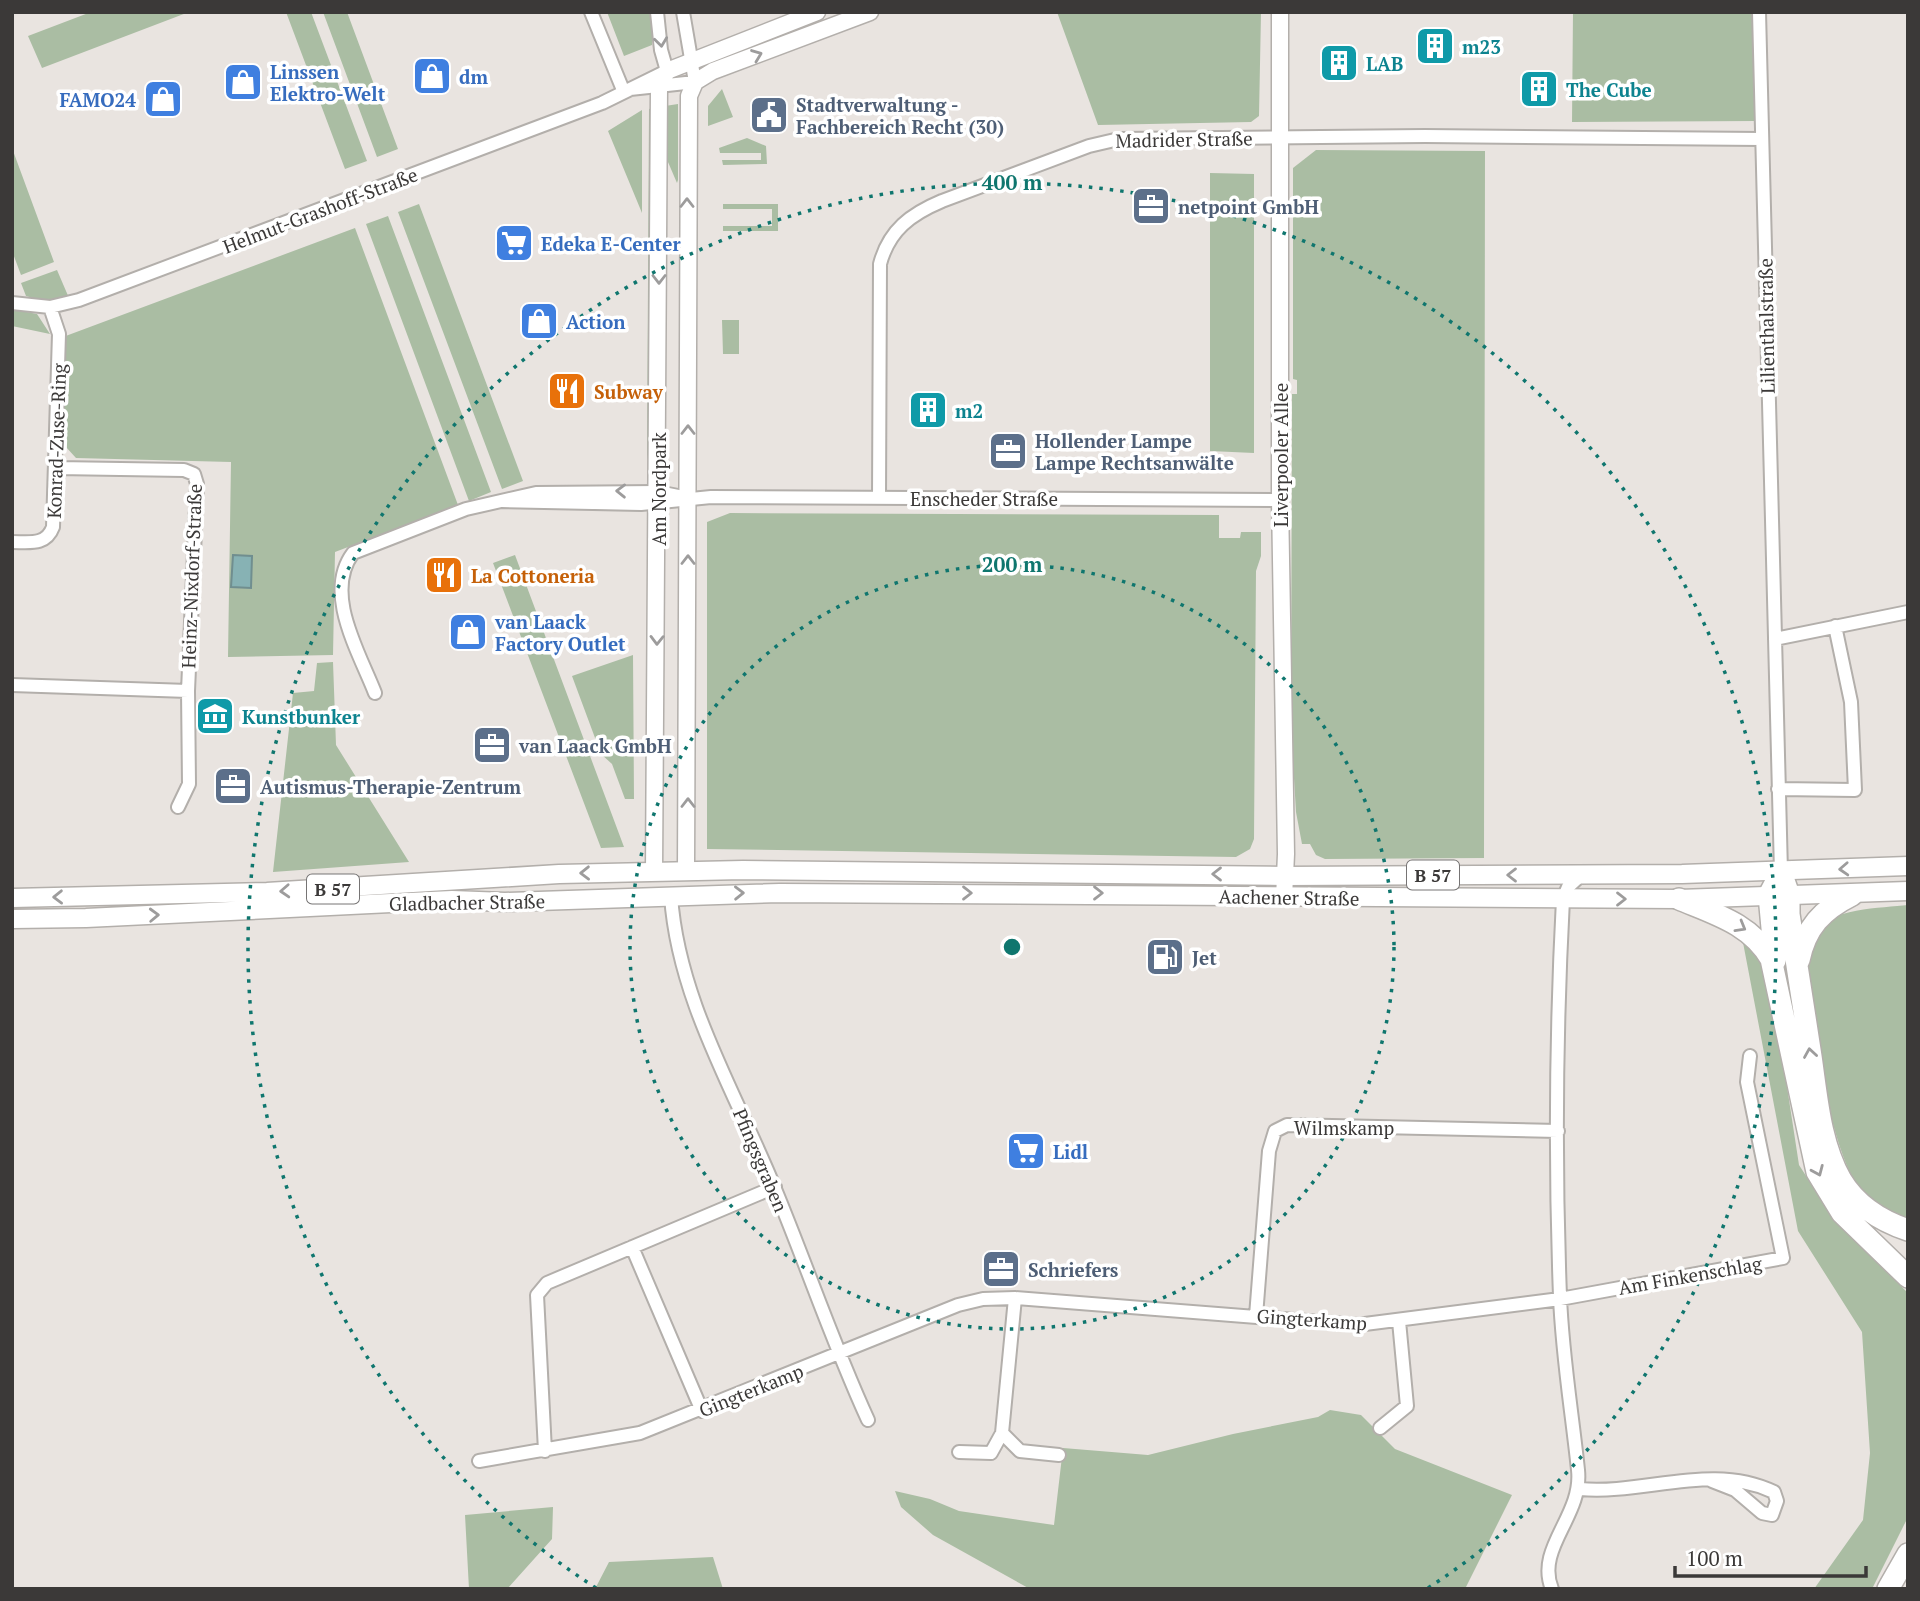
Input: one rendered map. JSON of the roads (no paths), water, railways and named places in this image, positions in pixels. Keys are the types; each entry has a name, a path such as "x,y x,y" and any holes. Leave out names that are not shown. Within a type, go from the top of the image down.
{"highway":[{"path":"1778,994 1781,872"},
{"path":"1779,895 1797,970 1821,1120 1832,1161 1849,1191 1862,1205 1885,1221 1908,1230"},
{"path":"1797,970 1812,924 1828,907 1852,895"},
{"path":"1679,899 1748,929 1762,943 1771,959 1817,1172 1842,1213 1908,1277"},
{"path":"1888,1589 1908,1554"}],"main road":[{"name":"Aachener Straße","path":"686,871 1285,876 1581,875 1781,872 1908,866"},
{"name":"B 57","path":"654,872 686,871"},
{"path":"654,872 671,896 686,871"},
{"name":"Gladbacher Straße","path":"12,898 267,892 469,878 654,872"},
{"path":"860,894 856,888 862,880 907,873"},
{"name":"Aachener Straße","path":"671,896 1104,893 1284,898 1679,899 1908,891"},
{"name":"Gladbacher Straße","path":"12,919 86,918 440,901 505,902 671,896"}],"street":[{"path":"590,12 623,90"},
{"path":"657,12 661,50 667,71 817,12"},
{"path":"682,12 689,62 695,82 713,71 870,12"},
{"name":"Liverpooler Allee","path":"1280,12 1278,138 1284,898"},
{"name":"Lilienthalstraße","path":"1759,12 1781,872"},
{"name":"Helmut-Grashoff-Straße","path":"12,303 50,307 79,300 602,103 623,90 667,71"},
{"name":"Am Nordpark","path":"654,872 659,88 667,71"},
{"name":"Helmut-Grashoff-Straße","path":"623,90 695,82"},
{"name":"Am Nordpark","path":"686,871 688,108 689,96 695,82"},
{"name":"Madrider Straße","path":"879,498 879,270 886,247 904,223 919,211 942,201 1100,142 1119,139 1762,139"},
{"name":"Konrad-Zuse-Ring","path":"12,542 39,542 50,534 57,468 59,334 50,307"},
{"name":"Heinz-Nixdorf-Straße","path":"57,468 184,470 194,474 197,484 188,691 189,784 178,807"},
{"name":"Enscheder Straße","path":"375,693 343,612 343,566 353,553 466,509 536,492 689,499 1280,500"},
{"path":"1775,639 1908,612"},
{"path":"1778,789 1855,790 1851,702 1835,626"},
{"name":"Heinz-Nixdorf-Straße","path":"12,685 188,691"},
{"path":"1552,1589 1547,1577 1548,1560 1580,1489 1560,1299 1558,1131 1563,899 1568,887 1581,875"},
{"name":"Pfingsgraben","path":"671,896 672,928 706,1037 775,1187 838,1356 868,1420"},
{"name":"Am Finkenschlag","path":"1560,1299 1783,1258 1747,1082 1750,1056"},
{"name":"Wilmskamp","path":"1256,1316 1269,1151 1275,1131 1287,1125 1558,1131"},
{"path":"545,1451 537,1295 547,1283 775,1187"},
{"path":"632,1247 702,1410"},
{"path":"959,1452 991,1454 1002,1433 1015,1298"},
{"name":"Gingterkamp","path":"479,1461 640,1433 838,1356 958,1305 983,1299 1015,1298 1357,1325 1560,1299"},
{"path":"1380,1428 1407,1406 1399,1321"},
{"path":"1002,1433 1020,1451 1059,1455"},
{"path":"1580,1489 1601,1491 1685,1480 1733,1479 1774,1492 1777,1501 1772,1514 1762,1513 1735,1490 1712,1481"}],"water":[{"path":"233,555 252,556 251,588 231,587"}],"place":[{"name":"m23","path":"1435,46"},
{"name":"LAB","path":"1339,63"},
{"name":"dm","path":"432,76"},
{"name":"Linssen Elektro-Welt","path":"243,82"},
{"name":"The Cube","path":"1539,89"},
{"name":"FAMO24","path":"163,99"},
{"name":"Stadtverwaltung - Fachbereich Recht (30)","path":"769,115"},
{"name":"netpoint GmbH","path":"1151,206"},
{"name":"Edeka E-Center","path":"514,243"},
{"name":"Action","path":"539,321"},
{"name":"Subway","path":"567,391"},
{"name":"m2","path":"928,410"},
{"name":"Hollender Lampe Lampe Rechtsanwälte","path":"1008,451"},
{"name":"La Cottoneria","path":"444,575"},
{"name":"van Laack Factory Outlet","path":"468,632"},
{"name":"Kunstbunker","path":"215,716"},
{"name":"van Laack GmbH","path":"492,745"},
{"name":"Autismus-Therapie-Zentrum","path":"233,786"},
{"name":"Jet","path":"1165,957"},
{"name":"Lidl","path":"1026,1151"},
{"name":"Schriefers","path":"1001,1269"}]}
